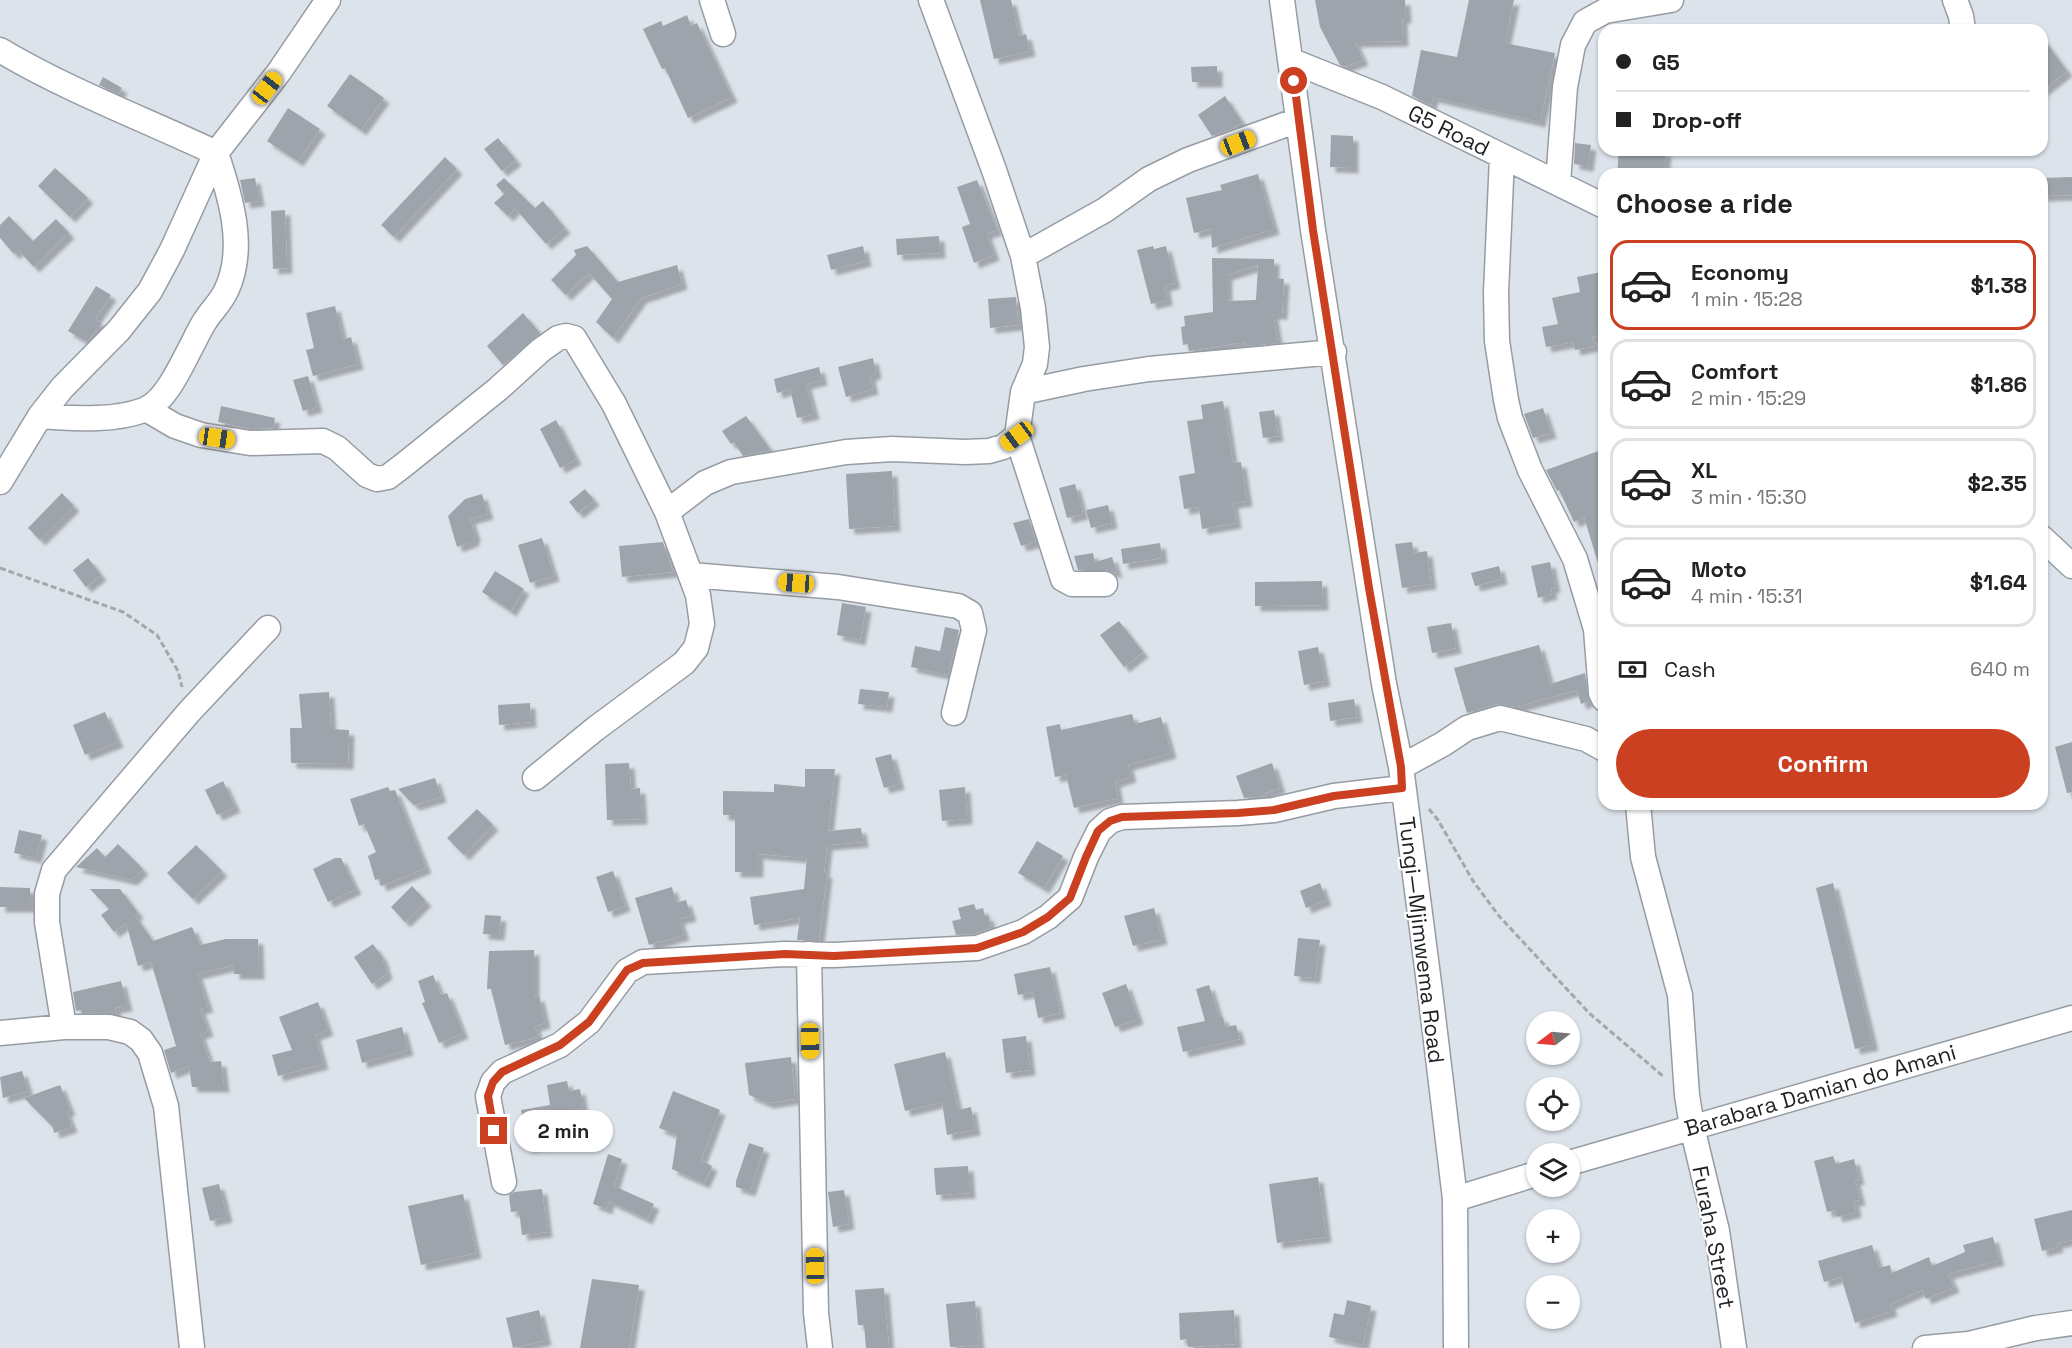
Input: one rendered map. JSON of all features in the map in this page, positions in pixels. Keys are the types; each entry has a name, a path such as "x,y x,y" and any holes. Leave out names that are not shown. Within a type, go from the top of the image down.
{"street":[{"path":"0,482 40,416 62,388 119,330 150,291 172,250 216,153 279,72 328,0"},
{"path":"712,0 723,34"},
{"path":"931,0 1023,256 1033,308 1037,347 1035,364 1023,392 1017,436 1063,579 1071,584 1105,584"},
{"name":"Tungi—Mjimwema Road","path":"1282,0 1372,609 1402,777 1455,1199 1456,1348"},
{"path":"1558,183 1565,87 1573,45 1585,22 1605,11 1671,0"},
{"path":"1955,0 1962,24"},
{"path":"0,50 84,95 169,130 216,153 227,185 233,213 234,263 226,291 203,323 169,389 146,409 103,418 40,416"},
{"name":"G5 Road","path":"1292,61 1382,97 1598,203"},
{"path":"1023,256 1105,210 1149,179 1188,160 1298,120"},
{"path":"1502,157 1497,341 1506,400 1510,418 1530,470 1575,559 1596,629 1598,655"},
{"path":"146,409 175,426 201,435 250,443 323,441 337,448 367,475 377,479 388,477 405,465 498,389 541,350 558,338 566,336 574,338 614,404 667,512 698,595 702,624 696,648 684,663 595,729 535,778"},
{"path":"1023,392 1084,379 1149,369 1334,352"},
{"path":"667,512 705,483 730,472 846,452 892,449 989,451 1003,447 1017,436"},
{"path":"2048,544 2072,566"},
{"path":"691,575 838,587 958,606 970,613 974,630 954,713"},
{"path":"64,1028 47,922 46,894 54,870 189,712 268,628"},
{"path":"504,1182 488,1096 493,1082 502,1072 511,1067 560,1045 589,1022 627,970 643,963 785,954 834,956 977,948 1023,932 1048,917 1070,898 1098,831 1110,821 1122,817 1274,810 1334,796 1402,777 1467,728 1500,718 1586,739 1598,746"},
{"name":"Furaha Street","path":"1638,810 1642,857 1680,995 1687,1095 1692,1127 1717,1231 1734,1348"},
{"path":"808,954 816,1313 820,1348"},
{"name":"Barabara Damian do Amani","path":"1580,1160 2072,1018"},
{"path":"0,1033 109,1027 130,1032 141,1040 150,1053 166,1106 192,1348"},
{"path":"1455,1199 1526,1177"},
{"path":"1925,1348 1970,1346 2036,1328 2072,1323"}],"path":[{"path":"0,568 123,612 157,635 178,671 189,712"},
{"path":"1402,777 1431,811 1473,881 1499,916 1589,1013 1639,1058 1687,1095"}],"building":[{"path":"980,0 1011,0 1019,36 1026,34 1030,51 994,59"},
{"path":"1315,0 1405,0 1406,18 1402,18 1403,41 1355,42 1363,60 1344,67 1340,65 1320,27"},
{"path":"1469,0 1514,0 1505,43 1555,53 1540,122 1433,97 1431,105 1412,96 1421,50 1457,57"},
{"path":"687,15 691,26 697,23 732,97 688,118 665,68 662,69 643,29 661,21 663,26"},
{"path":"2048,45 2067,71 2048,86"},
{"path":"1217,66 1217,82 1192,82 1191,67"},
{"path":"350,74 384,98 361,130 327,106"},
{"path":"103,77 122,88 118,94 99,85"},
{"path":"1225,96 1242,122 1232,129 1212,136 1198,115"},
{"path":"288,108 320,129 298,161 267,141"},
{"path":"1331,135 1353,136 1353,168 1330,167"},
{"path":"498,138 516,160 502,171 484,149"},
{"path":"1575,143 1591,145 1588,166 1574,164"},
{"path":"1618,156 1666,156 1665,168 1618,168"},
{"path":"445,157 457,169 394,237 381,225"},
{"path":"55,168 88,198 70,217 38,186"},
{"path":"1258,174 1274,229 1212,248 1211,229 1194,233 1186,198 1222,190 1220,185"},
{"path":"2072,177 2072,195 2048,196 2048,178"},
{"path":"255,178 259,201 245,203 240,180"},
{"path":"504,178 535,208 543,201 565,228 546,244 515,208 508,216 494,203 504,194 496,185"},
{"path":"977,180 997,230 987,233 994,255 974,263 962,227 970,224 957,187"},
{"path":"285,210 287,268 273,269 271,211"},
{"path":"9,216 33,241 56,219 69,233 34,267 18,250 14,254 0,238 0,225"},
{"path":"939,236 940,253 897,255 896,239"},
{"path":"587,246 618,282 677,265 682,284 641,298 613,338 596,322 612,299 589,273 566,295 551,280 576,255 574,250"},
{"path":"863,246 866,261 831,270 827,255"},
{"path":"1153,246 1154,249 1166,246 1175,283 1165,286 1167,300 1151,304 1137,250"},
{"path":"1212,258 1274,259 1274,278 1284,279 1282,314 1273,314 1278,343 1246,346 1245,342 1189,351 1188,344 1183,345 1181,327 1185,326 1184,316 1213,312","holes":["1258,265 1256,300 1227,301 1227,275"]},
{"path":"1598,273 1598,336 1592,337 1594,346 1575,350 1573,342 1546,347 1542,327 1558,324 1552,298 1580,292 1577,277"},
{"path":"96,286 111,295 95,319 102,323 87,342 68,331"},
{"path":"1016,297 1018,325 990,328 988,299"},
{"path":"335,306 343,340 351,337 358,364 313,376 306,350 314,348 306,313"},
{"path":"523,313 540,333 503,365 487,346"},
{"path":"873,358 876,373 870,376 873,389 846,397 838,367"},
{"path":"819,367 822,380 806,384 814,414 797,418 790,389 777,393 774,379"},
{"path":"308,376 317,407 303,411 293,380"},
{"path":"1223,401 1233,463 1241,462 1247,501 1233,503 1236,523 1202,529 1199,507 1184,509 1179,476 1195,473 1187,421 1203,419 1201,405"},
{"path":"221,406 275,418 273,428 251,429 218,422"},
{"path":"1543,408 1551,433 1533,438 1524,414"},
{"path":"1274,410 1278,436 1263,438 1259,412"},
{"path":"746,416 770,449 767,451 743,456 734,442 731,444 722,431"},
{"path":"556,420 576,459 560,468 540,429"},
{"path":"1598,451 1598,563 1584,517 1574,522 1559,490 1557,491 1546,470"},
{"path":"892,471 895,526 849,529 846,474"},
{"path":"1075,484 1083,514 1067,518 1059,488"},
{"path":"585,489 594,500 578,513 569,502"},
{"path":"62,493 74,506 40,540 28,528"},
{"path":"482,494 488,514 470,519 475,535 473,541 457,547 448,516 465,499"},
{"path":"1108,505 1112,523 1091,528 1086,510"},
{"path":"1029,519 1036,542 1021,546 1013,523"},
{"path":"542,538 554,576 530,583 518,545"},
{"path":"663,542 673,572 622,577 619,546"},
{"path":"1412,542 1414,553 1427,551 1431,584 1402,588 1395,544"},
{"path":"1160,543 1162,558 1123,564 1121,549"},
{"path":"1093,553 1095,562 1112,557 1117,573 1105,570 1078,570 1074,556"},
{"path":"88,558 101,575 86,587 73,570"},
{"path":"1550,562 1555,587 1551,588 1552,594 1538,598 1531,566"},
{"path":"1499,566 1502,579 1475,586 1471,573"},
{"path":"495,571 524,589 511,611 482,592"},
{"path":"1322,581 1323,605 1255,606 1255,582"},
{"path":"842,603 866,607 860,640 837,635"},
{"path":"1119,621 1143,652 1124,667 1100,635"},
{"path":"1451,623 1456,648 1432,653 1427,627"},
{"path":"945,627 959,630 948,675 911,667 915,646 940,651"},
{"path":"1539,645 1550,684 1585,673 1589,701 1581,704 1577,690 1516,707 1496,704 1467,713 1454,668"},
{"path":"1318,647 1325,681 1304,685 1298,651"},
{"path":"860,689 889,692 887,707 858,704"},
{"path":"329,692 331,729 349,730 348,764 291,763 290,728 302,728 299,694"},
{"path":"1354,699 1357,717 1330,721 1328,703"},
{"path":"530,703 531,722 499,725 498,705"},
{"path":"105,712 118,742 85,755 73,725"},
{"path":"1132,714 1135,724 1161,717 1171,753 1128,765 1131,777 1115,782 1118,798 1074,808 1066,775 1055,777 1046,727 1060,724 1061,730"},
{"path":"2072,742 2072,792 2067,793 2055,747"},
{"path":"891,754 899,784 884,788 875,758"},
{"path":"629,763 631,789 640,788 642,819 607,820 605,764"},
{"path":"1272,763 1280,788 1265,793 1266,796 1244,798 1236,776"},
{"path":"805,769 835,769 828,831 861,828 863,842 827,845 824,872 827,873 819,940 797,940 800,918 754,925 750,897 804,889 807,858 758,854 758,872 735,872 735,815 723,815 723,791 774,792 774,784 805,787"},
{"path":"435,778 441,797 414,805 398,789"},
{"path":"223,781 235,807 217,815 205,790"},
{"path":"388,787 390,791 395,790 426,868 381,886 379,879 375,880 368,856 376,852 364,824 359,826 350,799"},
{"path":"965,787 967,819 942,821 939,790"},
{"path":"477,809 493,825 464,855 447,838"},
{"path":"19,830 42,835 36,858 14,853"},
{"path":"1037,841 1063,856 1044,888 1018,873"},
{"path":"118,844 143,869 132,880 76,867 97,848 105,857"},
{"path":"196,845 222,871 193,899 167,873"},
{"path":"335,858 341,858 356,889 328,902 313,869"},
{"path":"613,871 625,906 608,912 596,877"},
{"path":"1320,883 1326,900 1306,908 1300,891"},
{"path":"1833,883 1873,1045 1855,1049 1816,888"},
{"path":"412,886 426,901 405,922 391,907"},
{"path":"0,887 30,888 30,907 0,907"},
{"path":"672,887 676,903 686,900 691,916 679,919 684,935 649,945 635,898"},
{"path":"90,889 120,889 138,913 135,916 153,941 192,927 200,945 226,939 258,939 259,974 234,974 234,965 197,974 208,1007 200,1009 208,1031 200,1034 210,1062 221,1061 224,1087 192,1087 189,1066 171,1073 164,1050 176,1046 151,962 138,966 126,923 114,932 101,915 109,909"},
{"path":"974,904 976,910 983,908 985,916 988,915 991,928 974,934 956,935 952,921 961,919 958,908"},
{"path":"1154,908 1162,939 1133,946 1124,916"},
{"path":"485,915 501,916 499,935 483,934"},
{"path":"1298,938 1320,940 1315,978 1294,976"},
{"path":"373,944 382,957 387,974 372,984 354,957"},
{"path":"534,950 534,997 539,996 545,1023 535,1026 538,1037 505,1045 491,989 487,989 489,951"},
{"path":"1050,967 1060,1013 1038,1018 1033,992 1018,995 1014,974"},
{"path":"433,975 441,995 447,993 463,1033 439,1043 422,1003 425,1002 418,981"},
{"path":"121,981 127,1006 115,1008 116,1014 76,1011 73,992"},
{"path":"1126,984 1138,1019 1115,1027 1102,993"},
{"path":"1209,985 1219,1017 1223,1017 1225,1027 1236,1025 1240,1039 1183,1052 1177,1027 1205,1021 1196,989"},
{"path":"318,1002 328,1030 315,1035 323,1064 278,1076 272,1055 292,1050 279,1017"},
{"path":"402,1027 408,1050 362,1063 356,1040"},
{"path":"1026,1036 1030,1070 1006,1073 1002,1039"},
{"path":"945,1052 958,1110 971,1107 975,1130 947,1135 942,1102 905,1111 894,1064"},
{"path":"791,1057 795,1099 768,1103 749,1095 745,1063"},
{"path":"22,1071 28,1091 3,1098 0,1077"},
{"path":"567,1081 569,1091 580,1089 583,1108 573,1110 578,1138 527,1147 521,1110 550,1105 547,1085"},
{"path":"60,1085 70,1110 66,1111 72,1127 54,1133 53,1127 24,1098"},
{"path":"673,1091 720,1110 701,1160 712,1166 704,1183 672,1169 677,1135 659,1128"},
{"path":"749,1143 764,1148 750,1191 736,1187"},
{"path":"608,1154 622,1159 614,1186 654,1204 647,1219 609,1201 607,1209 593,1204"},
{"path":"1833,1156 1836,1164 1854,1159 1859,1179 1855,1180 1860,1200 1854,1201 1856,1212 1837,1217 1835,1210 1827,1212 1814,1161"},
{"path":"968,1166 970,1193 936,1195 934,1168"},
{"path":"1318,1177 1326,1237 1277,1243 1269,1184"},
{"path":"219,1184 227,1217 210,1221 202,1188"},
{"path":"542,1189 547,1232 522,1235 519,1211 511,1212 509,1195 514,1192"},
{"path":"844,1190 849,1224 833,1227 828,1192"},
{"path":"463,1194 476,1253 421,1265 408,1206"},
{"path":"2072,1210 2072,1240 2057,1243 2058,1247 2042,1251 2034,1219"},
{"path":"1993,1237 1999,1260 1948,1274 1954,1287 1926,1299 1922,1290 1890,1304 1892,1311 1855,1323 1841,1277 1824,1282 1818,1261 1872,1245 1879,1268 1890,1265 1892,1273 1929,1257 1932,1266 1965,1252 1963,1245"},
{"path":"592,1279 639,1285 629,1348 580,1348"},
{"path":"884,1288 889,1348 866,1348 864,1325 858,1325 855,1290"},
{"path":"1347,1300 1371,1306 1363,1345 1329,1337 1334,1313 1344,1315"},
{"path":"975,1301 979,1345 950,1347 946,1304"},
{"path":"539,1310 546,1340 513,1348 506,1318"},
{"path":"1234,1310 1236,1344 1188,1347 1187,1339 1180,1340 1179,1313"}],"route":[{"path":"494,1131 488,1096 493,1082 502,1072 520,1062 560,1045 589,1022 627,970 643,963 785,954 834,956 977,948 1023,932 1048,917 1070,898 1098,831 1110,821 1122,817 1274,810 1334,796 1402,788 1401,767 1384,684 1334,352 1313,230 1294,81"}]}
